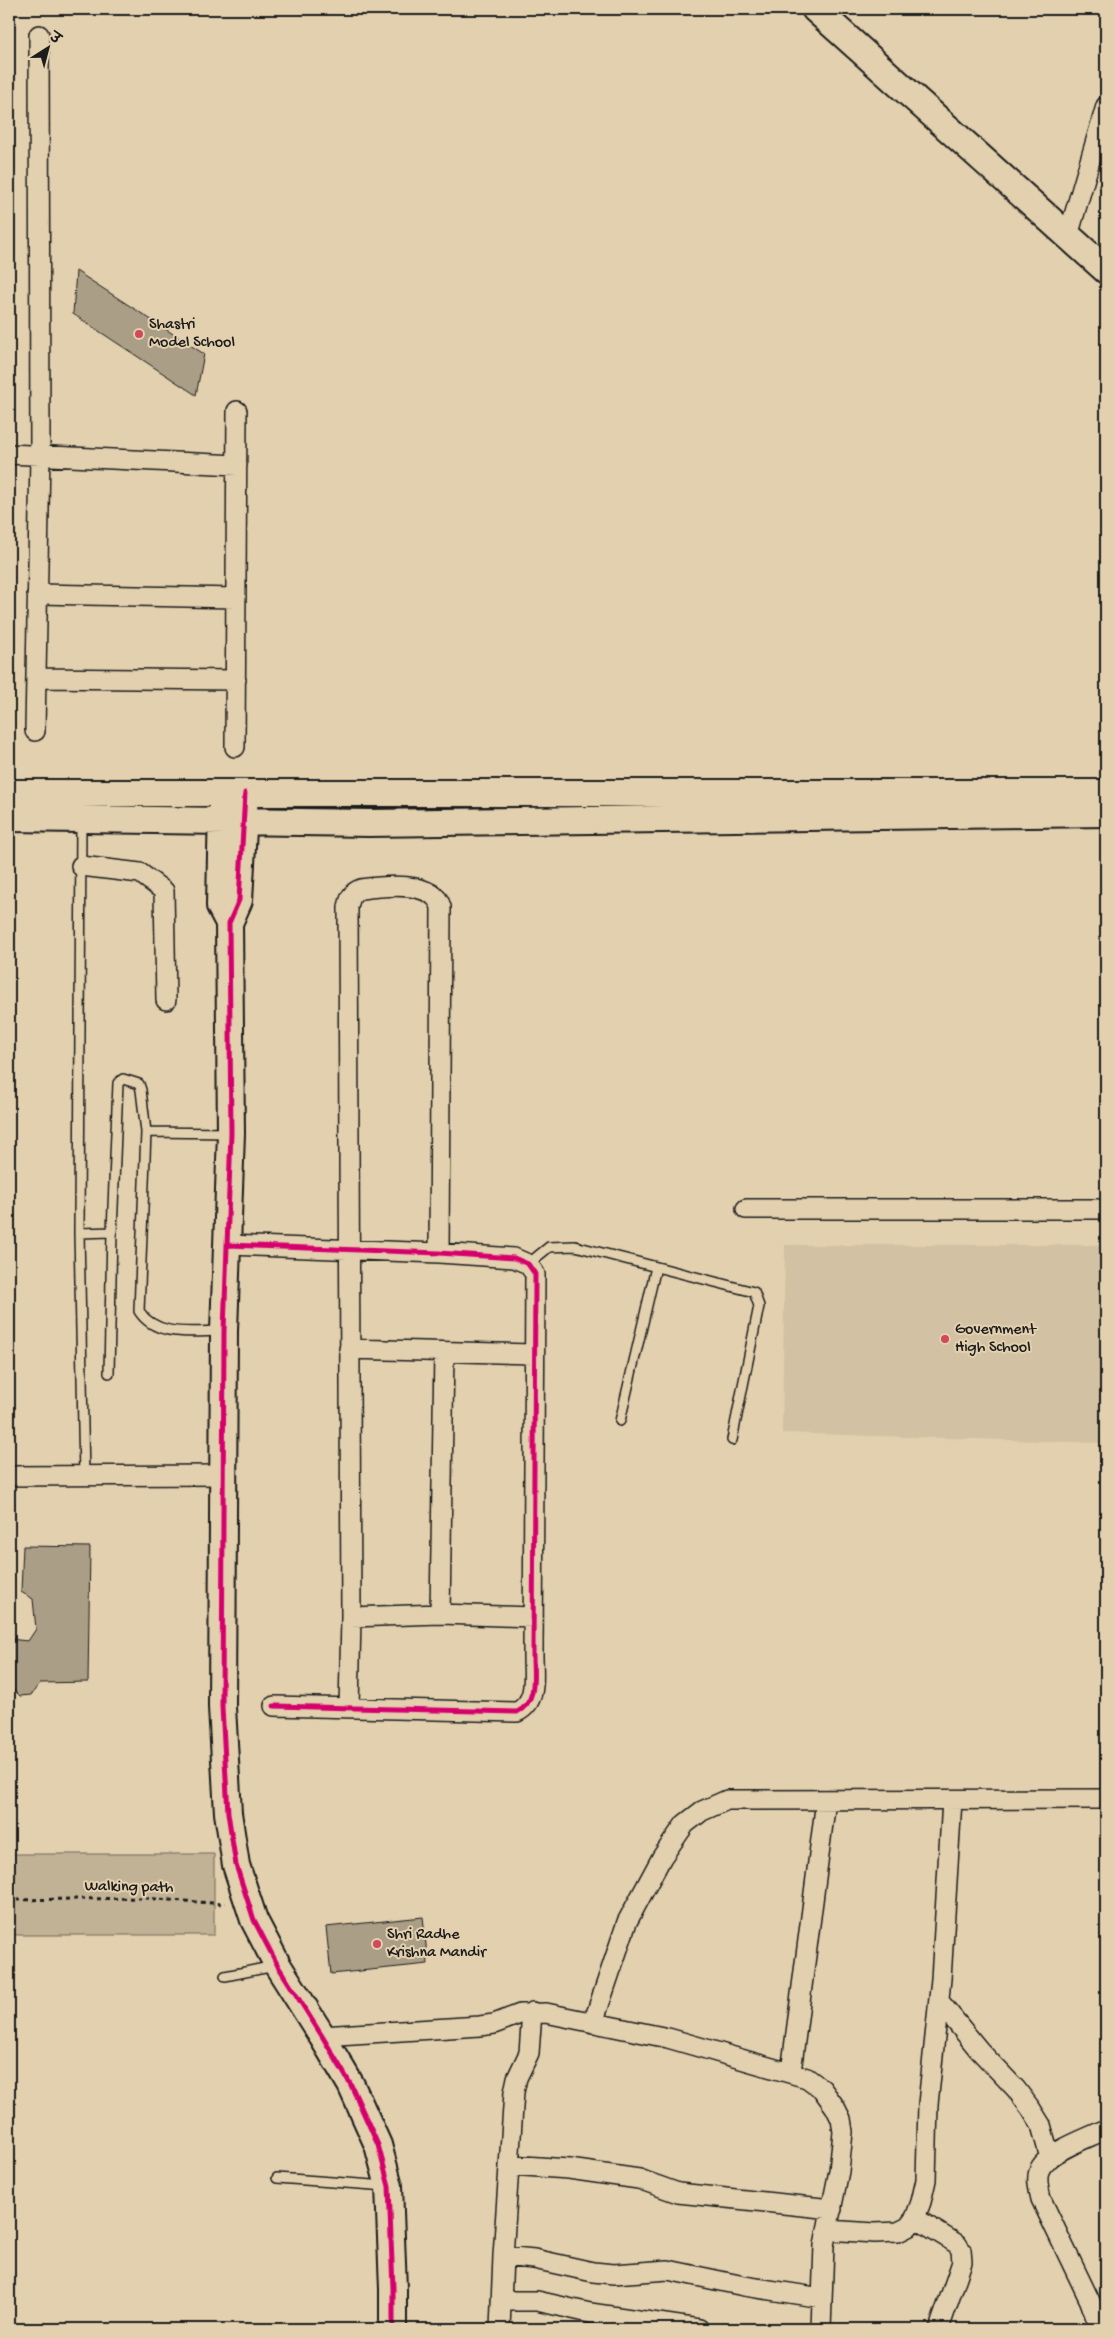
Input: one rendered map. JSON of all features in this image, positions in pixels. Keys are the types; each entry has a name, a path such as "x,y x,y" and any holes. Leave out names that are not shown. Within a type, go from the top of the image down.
{"main road":[{"path":"815,9 1106,270"},
{"path":"234,792 232,822 239,900 229,923 231,1134 224,1331 223,1475 222,1707 228,1804 236,1866 254,1920 278,1966 322,2036 365,2114 378,2145 389,2186 393,2329"},
{"path":"9,793 1106,793"},
{"path":"9,818 232,822 369,822 1106,813"}],"street":[{"path":"35,731 40,455 39,35"},
{"path":"1068,236 1106,106"},
{"path":"235,746 237,411"},
{"path":"9,454 237,464"},
{"path":"37,594 236,598"},
{"path":"37,678 236,680"},
{"path":"81,866 140,873 164,891 166,1000"},
{"path":"349,1708 351,1616 348,907 355,891 371,888 419,888 432,892 440,900 440,1252"},
{"path":"746,1209 1106,1209"},
{"path":"228,1244 440,1252 514,1258 528,1264 535,1274 534,1617 531,1700 525,1708 517,1712 274,1706"},
{"path":"349,1349 534,1354"},
{"path":"440,1614 444,1352"},
{"path":"9,1476 223,1475"},
{"path":"351,1616 440,1614 534,1617"},
{"path":"594,2024 627,1922 662,1857 685,1824 702,1811 727,1800 1106,1799"},
{"path":"791,2072 826,1800"},
{"path":"827,2230 875,2233 898,2232 908,2227 915,2218 926,2180 928,2104 939,2001 952,1800"},
{"path":"939,2001 979,2050 1016,2089 1031,2110 1041,2126 1050,2158"},
{"path":"500,2329 514,2092 517,2078 529,2052 532,2012"},
{"path":"322,2036 480,2026 494,2024 520,2014 532,2012 546,2013 668,2038 807,2078 822,2089 842,2119 843,2132 822,2262 823,2329"},
{"path":"1100,2329 1090,2301 1041,2199 1038,2182 1040,2169 1050,2158 1062,2149 1106,2129"},
{"path":"509,2164 569,2169 639,2179 678,2193 832,2208"},
{"path":"915,2218 957,2244 961,2250 962,2262 939,2329"},
{"path":"503,2256 534,2258 593,2272 614,2274 668,2270 744,2286 822,2298"},
{"path":"501,2301 537,2301 590,2312 699,2329"}],"lane":[{"path":"81,819 79,1233 84,1476"},
{"path":"109,1373 116,1090 118,1083 123,1079 139,1084 146,1132 139,1312 145,1320 163,1330 224,1331"},
{"path":"146,1132 231,1134"},
{"path":"79,1233 112,1232"},
{"path":"528,1264 549,1247 561,1245 575,1246 754,1292 760,1306 732,1440"},
{"path":"620,1421 656,1267"},
{"path":"225,1976 278,1966"},
{"path":"277,2178 389,2186"}],"shaded area":[{"name":"Government High School","path":"785,1245 1106,1245 1106,1443 782,1433"},
{"path":"9,1854 214,1854 214,1935 9,1935"}],"building":[{"path":"76,271 204,354 196,395 73,314"},
{"path":"23,1546 90,1547 88,1682 40,1683 31,1695 20,1696 9,1685 9,1639 28,1641 36,1629 33,1599 21,1592"},
{"path":"423,1917 428,1964 331,1974 326,1927"}],"cycle path":[{"path":"245,793 239,900 229,923 231,1133 224,1331 222,1707 228,1813 236,1865 254,1920 278,1966 351,2085 378,2145 389,2186 393,2329"},
{"path":"228,1245 439,1253 514,1258 528,1264 535,1274 533,1688 528,1702 524,1708 517,1712 274,1706"}],"place":[{"name":"Shastri Model School","path":"139,334"},
{"name":"Government High School","path":"945,1339"},
{"name":"Shri Radhe Krishna Mandir","path":"377,1944"}]}
